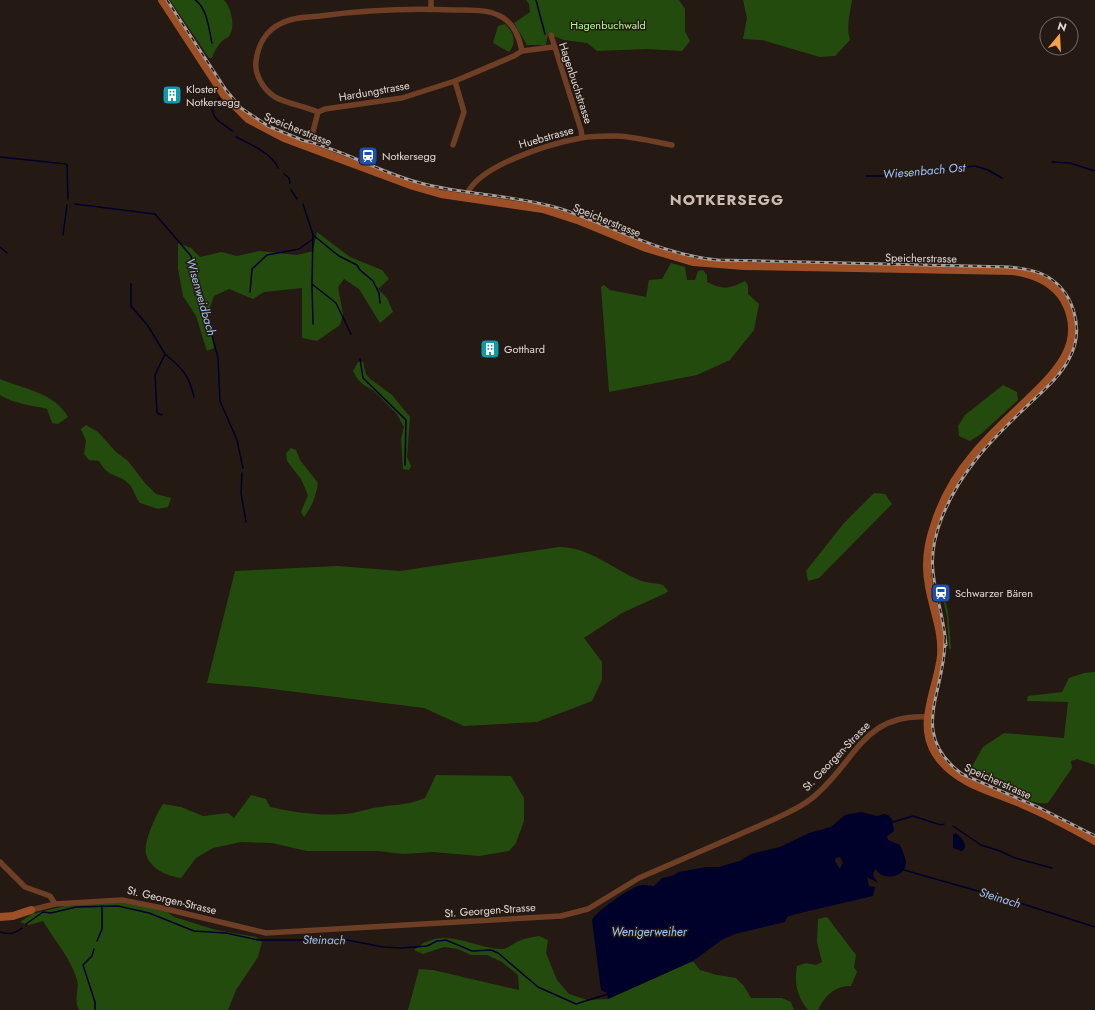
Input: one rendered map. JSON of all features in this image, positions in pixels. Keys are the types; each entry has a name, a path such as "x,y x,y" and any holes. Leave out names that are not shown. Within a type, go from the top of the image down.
{"main road":[{"name":"Speicherstrasse","path":"162,0 219,87 236,109 248,119 266,130 413,186 441,194 526,206 558,213 646,248 693,262 744,266 1013,271 1030,274 1041,279 1057,291 1067,306 1071,323 1071,340 1066,355 1047,381 972,455 952,485 934,526 927,556 927,575 940,631 942,648 927,717 929,738 936,754 941,761 958,776 972,784 1032,808 1095,841"},
{"name":"St. Georgen-Strasse","path":"0,917 13,916 31,910"}],"street":[{"path":"431,0 431,9"},
{"path":"309,147 318,112 274,96 264,87 258,77 256,66 257,54 262,41 270,30 282,22 299,18 353,12 431,9 468,10 501,16 513,27 518,35 522,50"},
{"name":"Hagenbuchstrasse","path":"551,35 553,47 581,130 582,138"},
{"name":"Hardungstrasse","path":"318,112 325,109 402,98 456,81 514,56 522,50 553,47"},
{"path":"453,145 464,112 456,81"},
{"name":"Huebstrasse","path":"466,198 468,190 491,171 517,156 542,147 582,138 617,136 672,145"},
{"name":"St. Georgen-Strasse","path":"31,910 55,904 110,899 130,901 266,933 417,926 571,914 593,906 639,878 799,807 818,793 856,750 881,726 905,717 927,717"},
{"path":"0,862 22,884 36,892 50,896 55,904"}],"green space":[{"path":"170,0 224,0 227,3 232,17 231,32 219,45 212,58 209,58"},
{"name":"Hagenbuchwald","path":"526,0 679,0 685,9 685,31 690,41 682,51 647,49 597,51 587,43 564,40 548,34 546,45 527,45 514,23 530,12 529,4"},
{"path":"743,0 852,0 848,25 850,40 835,56 820,57 762,40 743,39 747,18"},
{"path":"505,24 511,30 514,41 509,52 493,43 498,26"},
{"path":"317,232 350,257 382,270 389,279 378,289 387,298 393,312 380,323 359,289 344,279 338,287 343,314 340,325 317,341 302,338 302,288 264,292 253,299 229,289 214,296 208,313 214,348 207,351 196,316 183,296 178,269 178,243 191,248 200,257 221,252 237,256 259,251 297,255 313,251"},
{"path":"671,263 685,267 687,280 695,280 698,271 703,270 707,275 707,282 717,286 726,288 735,286 745,281 748,285 748,294 759,304 754,330 730,360 697,375 609,392 601,287 604,285 610,290 646,297 649,280 662,279"},
{"path":"358,362 363,362 366,374 369,378 392,395 410,417 407,457 411,466 409,470 403,469 401,439 404,427 396,413 356,377 353,371"},
{"path":"0,379 47,397 55,402 68,417 58,424 52,423 47,409 5,398 0,395"},
{"path":"1003,385 1017,392 1018,400 981,434 970,441 959,436 958,426 965,415"},
{"path":"86,425 98,432 116,452 128,461 145,483 156,494 171,498 168,507 158,509 140,503 131,486 125,480 107,471 99,461 89,460 84,454 86,441 81,429"},
{"path":"291,448 296,450 300,460 318,483 313,501 304,517 301,512 308,495 301,479 287,461 286,453"},
{"path":"874,493 885,494 892,504 819,578 808,581 806,571 844,523"},
{"path":"559,547 570,548 591,555 639,580 663,585 668,591 622,613 584,638 602,662 602,680 592,701 537,722 464,726 424,708 256,687 207,683 235,571 338,566 400,571"},
{"path":"945,598 948,612 951,648 949,650 947,617 943,599"},
{"path":"1095,672 1095,765 1077,759 1071,761 1072,768 1048,803 1030,801 1020,797 970,770 983,747 1004,733 1064,738 1068,702 1027,701 1028,696 1062,692 1069,678 1084,673"},
{"path":"436,775 511,776 524,798 524,821 516,843 509,851 479,856 433,852 403,854 378,851 307,851 272,843 241,842 213,848 196,858 181,878 170,876 155,868 151,864 146,854 148,835 163,804 181,807 203,816 228,813 234,818 251,795 266,799 270,807 301,813 333,815 353,813 377,807 408,803 425,798"},
{"path":"118,902 166,911 174,917 216,930 256,937 262,942 258,957 236,990 228,1010 79,1010 77,1006 78,984 71,964 43,921 29,925 20,922 32,914 65,906"},
{"path":"827,917 856,955 854,967 857,972 851,986 845,986 835,990 827,996 818,1010 808,1010 801,1000 797,990 797,966 806,963 816,965 822,962 817,942 818,919"},
{"path":"539,936 548,940 546,953 557,980 569,994 587,1000 608,999 693,961 700,970 736,978 744,986 751,998 782,998 791,1002 794,1010 408,1010 419,969 433,970 519,990 518,975 502,962 487,955 471,955 458,949 444,947 423,954 414,950 425,942 447,938 457,939 490,948 502,949 507,948 523,939"}],"water":[{"name":"Wenigerweiher","path":"861,812 877,816 884,814 888,815 892,819 894,831 887,836 888,840 900,845 906,863 901,873 894,876 881,875 875,869 873,875 878,883 867,877 869,886 875,887 873,896 796,914 787,917 785,922 735,934 723,939 693,961 608,999 607,993 601,990 592,920 594,916 613,901 627,891 638,886 654,886 662,878 672,876 679,872 706,867 718,867 740,861 751,854 780,847 809,833 831,827 845,815","holes":["840,857 843,862 840,869 835,861 836,858"]},
{"path":"955,833 964,841 965,848 962,851 953,848 953,835"}],"waterway":[{"path":"195,0 199,3 205,13 212,43"},
{"path":"536,0 545,34"},
{"path":"219,98 214,104 212,111 216,118 232,131"},
{"path":"236,137 266,153 278,168"},
{"path":"0,157 66,164 68,199"},
{"path":"1052,162 1070,163 1095,171"},
{"name":"Wiesenbach Ost","path":"866,176 888,176 975,166 988,170 1002,178"},
{"path":"284,174 289,178 290,183"},
{"path":"291,190 297,199"},
{"name":"Wisenweidbach","path":"75,204 155,214 191,256 218,358 220,401 237,440 243,468"},
{"path":"303,204 313,235 339,256 357,265 360,270 373,281 379,293 380,303"},
{"path":"63,235 67,205"},
{"path":"313,235 312,284 336,303 351,334"},
{"path":"250,292 252,269 267,255 299,249 313,239"},
{"path":"0,247 7,253"},
{"path":"131,284 131,306 148,326 165,354 155,375 157,413 162,415"},
{"path":"312,284 313,324"},
{"path":"165,354 184,372 190,383 194,397"},
{"path":"360,359 363,378 406,420 405,465"},
{"name":"Wisenweidbach","path":"242,473 241,493 246,522"},
{"path":"893,822 913,816 941,825 944,824"},
{"path":"953,826 981,845 1015,858 1052,868"},
{"name":"Steinach","path":"904,870 1020,903 1095,927"},
{"path":"97,941 102,929 102,906"},
{"name":"Steinach","path":"26,924 43,912 51,913 76,907 118,906 149,913 194,931 226,933 258,940 347,940 383,947 401,948 427,946 437,941 446,940 472,951 491,950 498,953 538,987 576,1004 608,994"},
{"name":"Steinach","path":"0,932 11,933 22,928"},
{"path":"94,949 92,956 83,965 95,1002 95,1010"}],"railway":[{"path":"167,0 226,90 241,108 268,126 302,140 321,145"},
{"path":"316,144 396,176 441,188 525,200 558,208 656,246 697,257 718,260 1009,267 1034,271 1053,280 1062,289 1074,310 1076,335 1074,347 1069,359 1054,380 1010,422 975,460 956,488 941,520 935,538 933,554 934,583 944,627 946,645"},
{"path":"945,639 944,658 933,711 933,727 936,743 946,759 962,774 1040,808 1095,836"}],"place":[{"name":"Kloster Notkersegg","path":"172,95"},
{"name":"Notkersegg","path":"368,156"},
{"name":"Gotthard","path":"490,349"},
{"name":"Schwarzer Bären","path":"941,593"}],"district":[{"name":"NOTKERSEGG","path":"727,200"}]}
